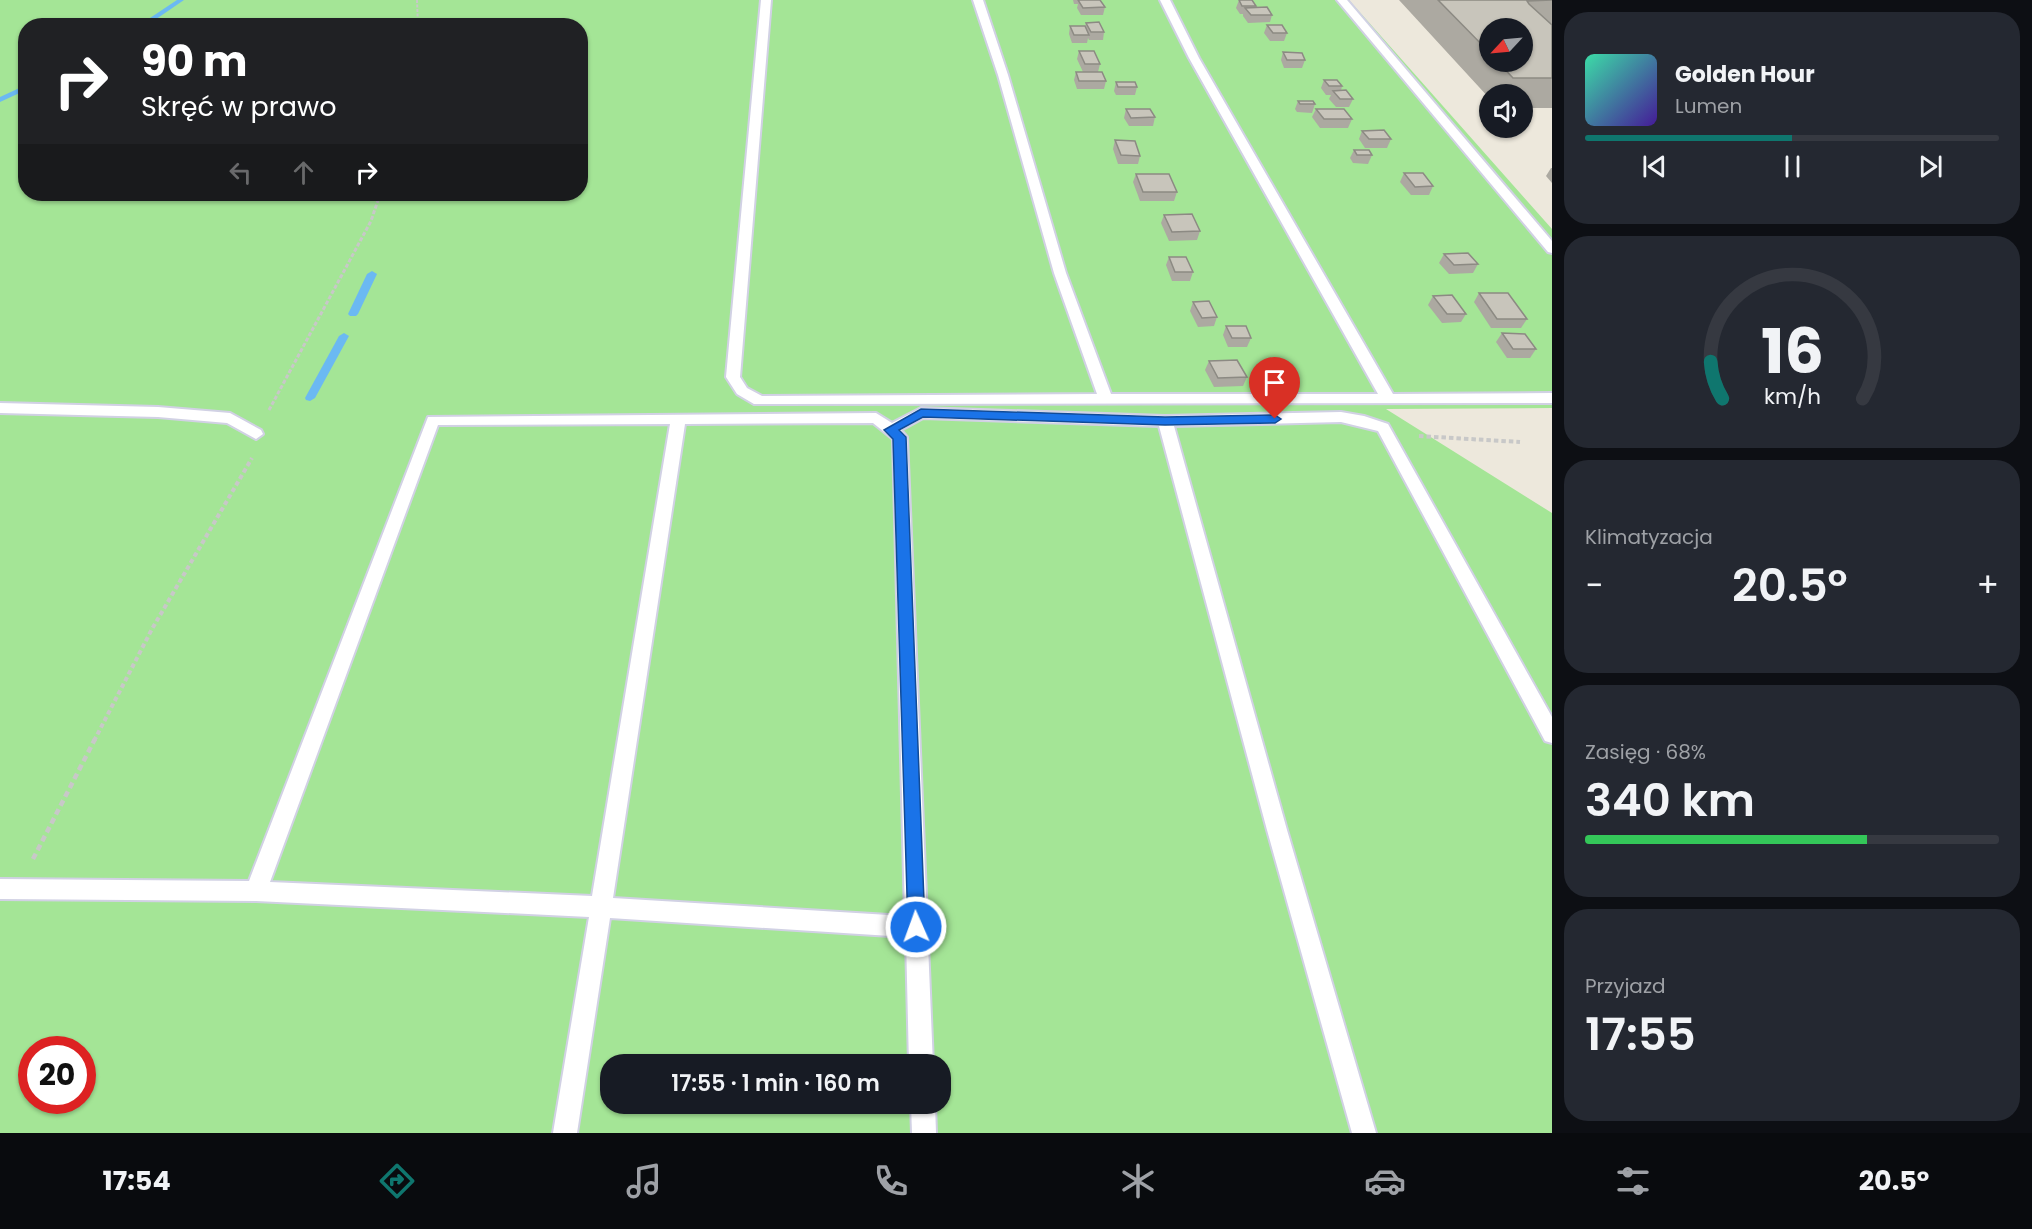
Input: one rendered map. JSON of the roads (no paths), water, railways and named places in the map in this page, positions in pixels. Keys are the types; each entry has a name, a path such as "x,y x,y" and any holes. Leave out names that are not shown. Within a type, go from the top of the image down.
{"lane":[{"path":"766,0 733,377 742,391 759,401 1552,398"},
{"path":"978,0 1003,75 1060,273 1106,399"},
{"path":"1165,0 1194,58 1388,398"},
{"path":"1342,0 1552,249"},
{"path":"0,408 158,412 230,418 256,434"},
{"path":"890,430 921,413 1165,421 1341,417 1364,421 1383,428 1552,735"},
{"path":"256,891 433,420 876,418 900,437 921,1054"},
{"path":"565,1133 678,419"},
{"path":"1165,421 1280,841 1364,1133"},
{"path":"9,890 256,891 601,907 916,927"},
{"path":"923,1114 924,1133"}],"waterway":[{"path":"153,18 181,0"},
{"path":"0,100 18,91"},
{"path":"353,314 372,274"},
{"path":"310,398 344,336"}]}
